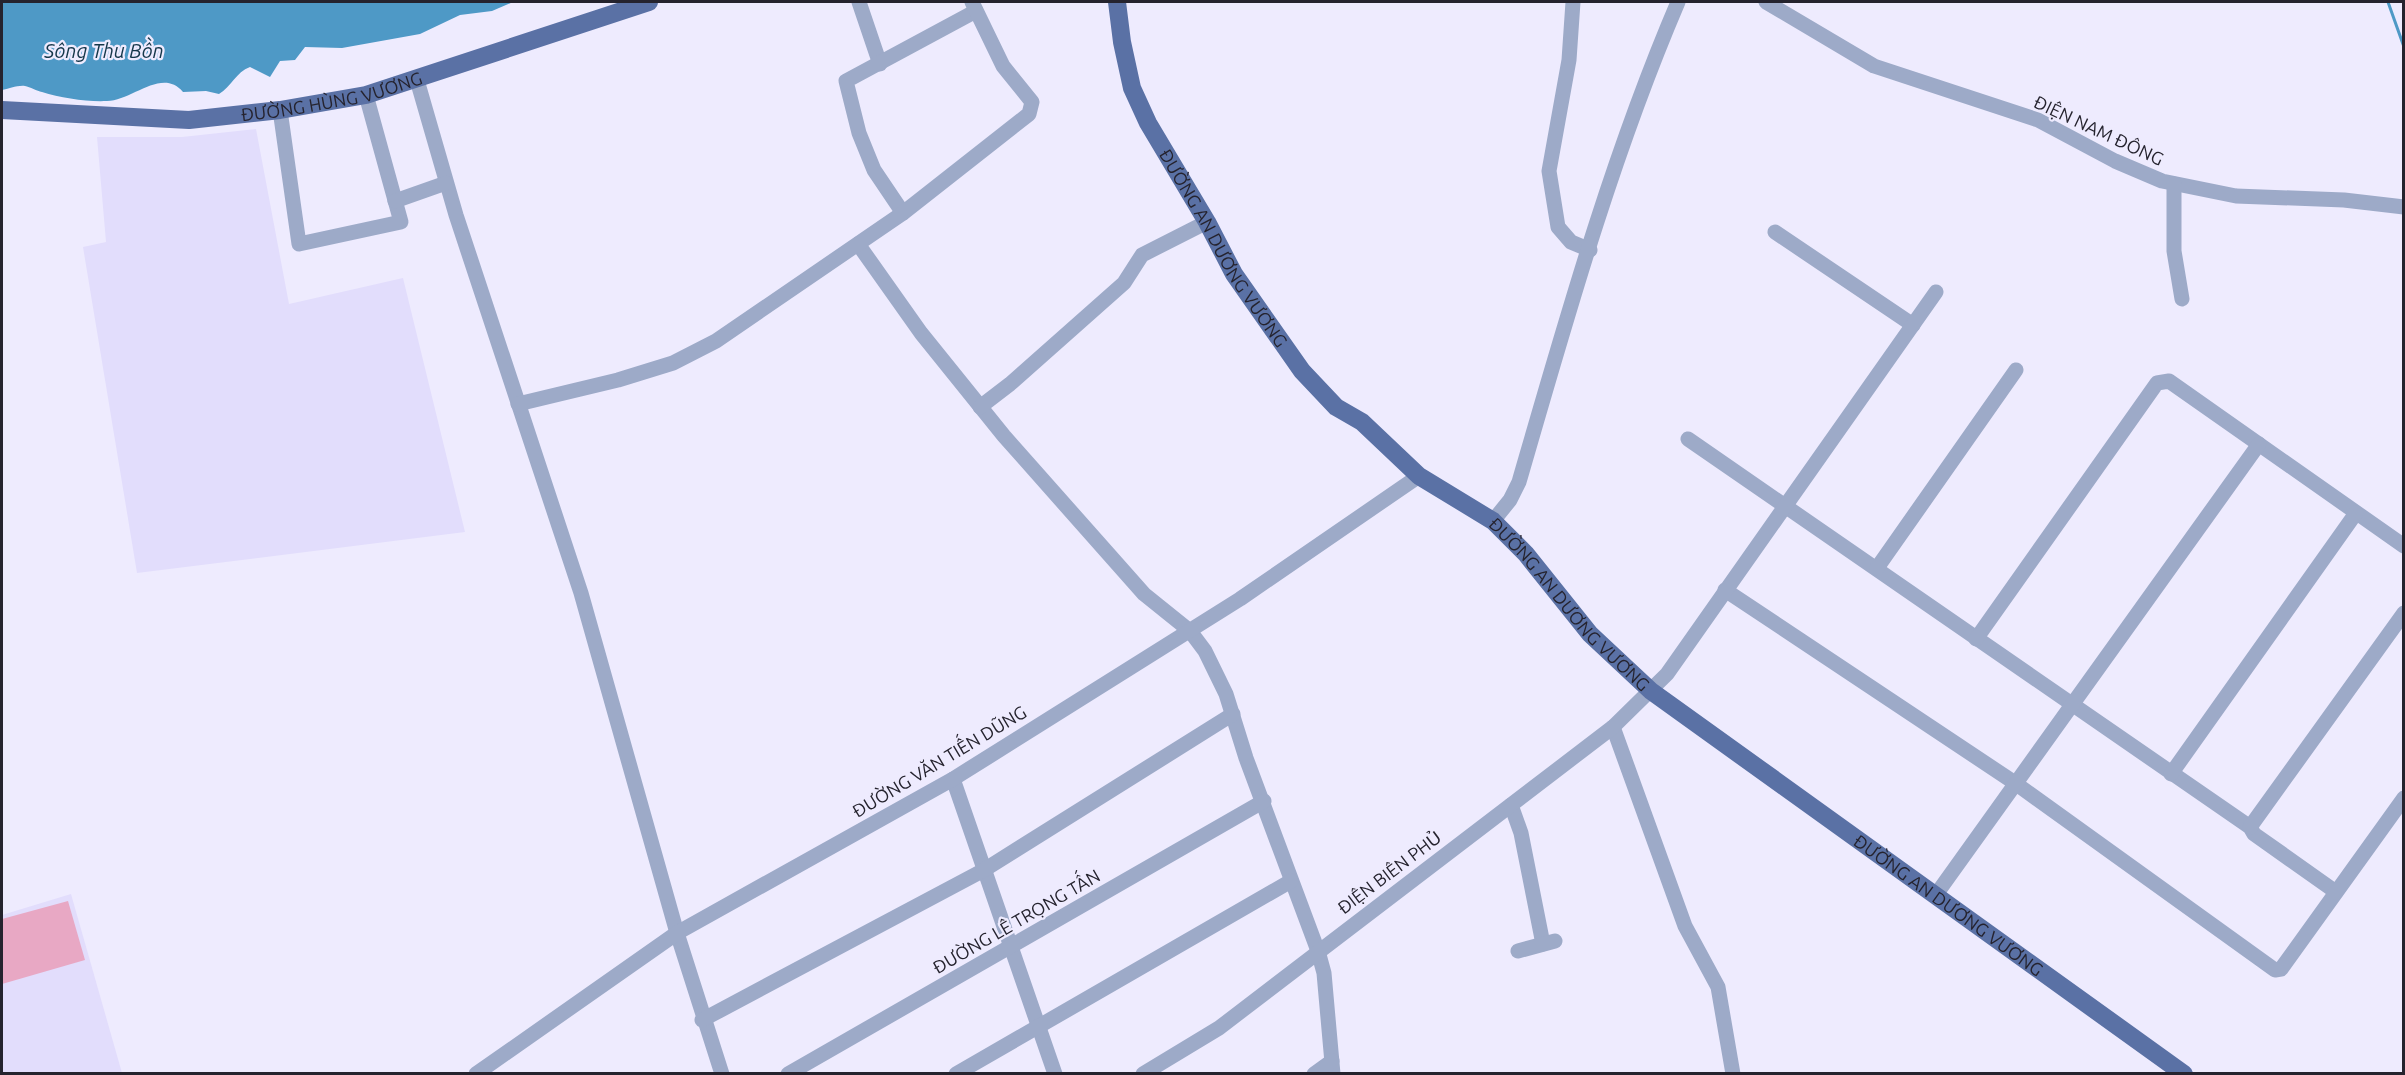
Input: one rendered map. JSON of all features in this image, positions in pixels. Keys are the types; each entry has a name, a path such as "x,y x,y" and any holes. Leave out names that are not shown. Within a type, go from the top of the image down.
{"main road":[{"name":"ĐƯỜNG HÙNG VƯƠNG","path":"2,110 189,120 280,110 366,95 649,2"},
{"name":"ĐƯỜNG AN DƯƠNG VƯƠNG","path":"1118,2 1122,42 1132,88 1164,153 1207,222 1234,274 1302,371 1336,407 1362,422 1419,476 1493,521 1526,554 1590,634 1651,691 2184,1074"}],"street":[{"path":"859,2 880,64"},
{"path":"1573,2 1569,60 1549,171 1558,227 1571,242 1590,250"},
{"path":"1493,521 1510,500 1519,482 1563,328 1650,69 1678,2"},
{"name":"ĐIỆN NAM ĐÔNG","path":"1766,2 1875,66 2038,120 2115,161 2174,184 2236,196 2344,200 2403,207"},
{"path":"518,404 618,381 673,363 716,341 903,213 1032,109 1032,102 1003,66 974,6 880,64 848,78 846,88 859,133 874,170 903,213"},
{"path":"417,80 446,183 581,592 702,1020 722,1074"},
{"path":"280,110 299,244 400,222 366,95"},
{"path":"395,201 446,183"},
{"path":"2174,184 2174,251 2182,299"},
{"path":"980,407 1010,384 1124,283 1142,255 1207,222"},
{"path":"1775,232 1913,325"},
{"path":"858,243 921,333 980,407 1144,594 1190,631 1212,663 1233,714 1318,951 1327,999 1333,1067 1314,1074"},
{"name":"ĐIỆN BIÊN PHỦ","path":"1143,1074 1219,1028 1613,727 1651,691 1667,674 1936,292"},
{"path":"1877,568 2016,370"},
{"path":"1976,639 2157,383 2169,381 2403,546"},
{"path":"1688,439 2250,827 2254,834 2336,892"},
{"path":"1935,896 2259,444"},
{"name":"ĐƯỜNG VĂN TIẾN DŨNG","path":"476,1074 677,933 953,779 1190,631 1419,476"},
{"path":"2171,774 2356,513"},
{"path":"1725,590 2015,783 2275,970 2281,969 2403,798"},
{"path":"2250,827 2403,613"},
{"path":"702,1020 984,870 1233,714"},
{"path":"1613,727 1685,926 1718,987 1733,1074"},
{"path":"953,779 1055,1074"},
{"name":"ĐƯỜNG LÊ TRỌNG TẤN","path":"788,1074 1264,801"},
{"path":"1511,805 1521,833 1549,942 1518,951"},
{"path":"956,1074 1291,881"}],"shaded area":[{"path":"256,129 289,304 403,278 465,532 137,573 83,247 106,242 97,137 182,137"},
{"path":"71,894 122,1073 2,1074 2,915"},
{"path":"68,901 85,960 2,984 2,919"}],"water":[{"name":"Sông Thu Bồn","path":"2,2 513,2 492,11 460,15 420,34 342,48 305,47 295,60 280,61 270,77 250,67 241,72 219,94 206,91 183,92 175,85 166,83 146,87 117,100 99,101 57,96 25,86 2,90"}],"waterway":[{"path":"2388,2 2404,47"}]}
